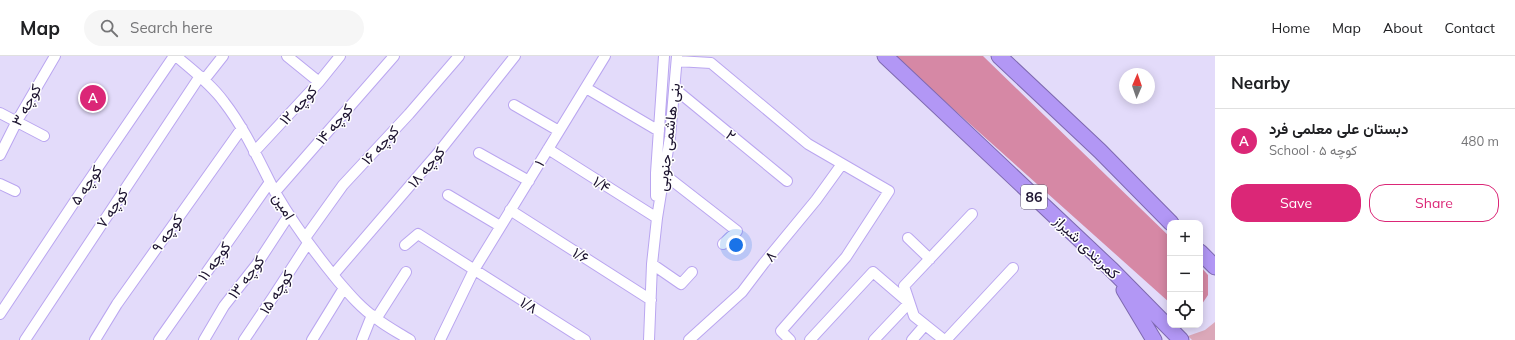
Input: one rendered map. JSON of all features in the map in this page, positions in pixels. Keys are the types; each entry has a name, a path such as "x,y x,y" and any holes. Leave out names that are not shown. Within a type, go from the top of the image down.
{"highway":[{"name":"کمربندی شیراز","path":"886,56 1112,270 1181,340"},
{"path":"999,56 1100,151 1168,220"},
{"path":"1203,255 1215,267"},
{"path":"1112,270 1154,340"}],"street":[{"name":"کوچه ۳","path":"0,155 17,121 55,56"},
{"name":"امین","path":"175,56 202,78 224,101 242,128 275,192 289,215 306,240 344,288 356,302 374,317 410,340"},
{"name":"کوچه ۵","path":"0,314 75,201 175,56"},
{"name":"کوچه ۷","path":"25,340 202,78 223,56"},
{"path":"287,56 319,82"},
{"name":"کوچه ۱۲","path":"254,152 319,82 340,56"},
{"name":"کوچه ۱۴","path":"275,192 394,56"},
{"name":"کوچه ۱۶","path":"306,240 343,185 409,114 459,56"},
{"name":"کوچه ۱۸","path":"334,275 438,153 516,56"},
{"name":"بنی هاشمی جنوبی","path":"657,218 656,173 664,56"},
{"name":"۱","path":"440,340 474,270 586,88 603,57"},
{"path":"677,58 711,63 808,144 889,191 846,257 781,331 790,340"},
{"name":"بنی هاشمی جنوبی","path":"649,340 652,264 657,218 665,174 675,89 677,58"},
{"path":"586,88 659,131"},
{"name":"۲","path":"675,89 787,181"},
{"path":"514,105 559,131"},
{"path":"0,112 44,136"},
{"name":"کوچه ۹","path":"95,340 117,304 242,128"},
{"name":"۱/۴","path":"548,149 657,218"},
{"path":"479,153 528,181"},
{"name":"۸","path":"689,340 742,292 816,200 842,164"},
{"path":"665,174 737,231 723,244"},
{"name":"کوچه ۱۱","path":"159,340 270,182"},
{"path":"0,184 15,191"},
{"path":"448,195 500,226"},
{"name":"۱/۶","path":"510,210 651,300"},
{"path":"972,214 904,286 914,316 945,340 1013,268"},
{"name":"کوچه ۱۳","path":"204,340 224,306 257,264 289,215"},
{"name":"۱/۸","path":"406,245 418,234 585,340"},
{"path":"908,238 930,259"},
{"name":"کوچه ۱۵","path":"244,340 273,298 306,240"},
{"path":"652,264 681,284 692,272"},
{"path":"362,340 374,317 406,272"},
{"path":"810,340 873,272 909,302"},
{"path":"312,340 344,288"},
{"path":"874,340 909,302"},
{"path":"912,340 926,325"}],"shaded area":[{"path":"894,56 983,56 1167,234 1167,300"},
{"path":"1203,269 1208,275 1208,295 1203,302"},
{"path":"1215,322 1215,340 1192,340 1188,336 1205,330"}],"place":[{"name":"دبستان علی معلمی فرد","path":"93,98"}]}
